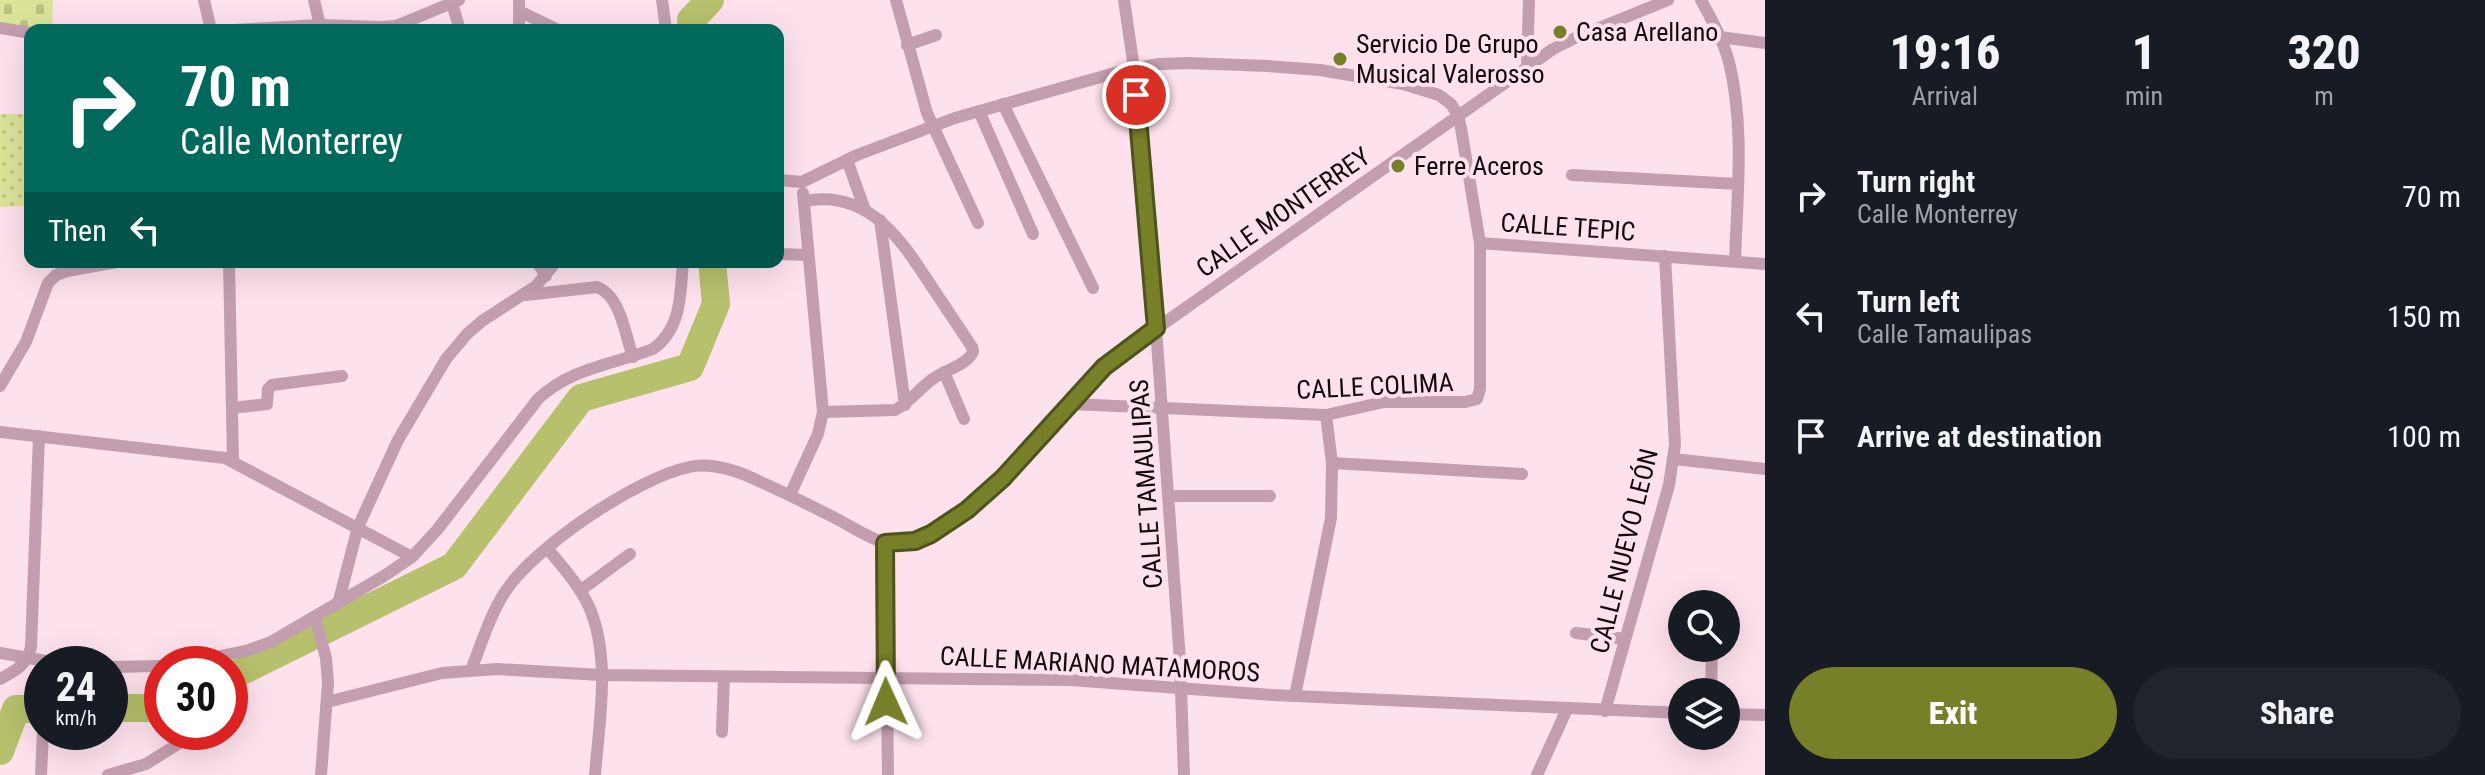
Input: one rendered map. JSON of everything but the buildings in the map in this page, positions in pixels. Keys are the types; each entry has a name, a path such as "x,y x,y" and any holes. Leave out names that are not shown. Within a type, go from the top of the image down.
{"street":[{"path":"204,0 210,24"},
{"path":"314,0 320,24"},
{"path":"662,0 665,24"},
{"path":"896,0 933,127 978,223"},
{"name":"CALLE TAMAULIPAS","path":"1124,0 1134,68 1156,328 1169,496 1184,775"},
{"path":"1527,67 1529,0"},
{"name":"CALLE MONTERREY","path":"885,543 915,541 967,510 1003,478 1104,367 1527,67 1577,37 1650,4 1668,0"},
{"path":"1701,0 1728,61 1737,116 1735,261"},
{"path":"401,24 455,1 459,24"},
{"path":"519,5 549,24"},
{"path":"0,28 24,32"},
{"path":"907,45 936,35"},
{"path":"1720,37 1765,43"},
{"path":"784,180 802,182 847,160 979,111 1134,68 1221,63 1364,76 1439,95 1451,104 1458,115"},
{"path":"1003,104 1093,288"},
{"path":"979,111 1033,234"},
{"name":"CALLE TEPIC","path":"1458,115 1480,243 1765,264"},
{"path":"847,160 865,210"},
{"path":"1572,175 1738,184"},
{"path":"790,495 818,434 823,412 802,182"},
{"path":"804,201 838,201 865,210 895,233 972,347 971,356 930,381 905,405 895,410 823,412"},
{"path":"880,220 905,405"},
{"name":"CALLE COLIMA","path":"1070,404 1326,415 1384,402 1465,402 1477,399 1480,389 1480,243"},
{"path":"784,254 808,255"},
{"name":"CALLE NUEVO LEÓN","path":"1605,711 1674,459 1665,256"},
{"path":"0,386 26,342 48,283 56,275 84,268"},
{"path":"229,268 233,461"},
{"path":"541,268 546,276"},
{"path":"338,604 358,527 398,440 446,359 482,321 522,296 552,268"},
{"path":"248,650 315,621 412,557 437,530 538,399 554,384 584,370 653,349 670,332 677,318 682,268"},
{"path":"522,296 597,287 604,290 616,306 633,357"},
{"path":"944,372 964,419"},
{"path":"232,408 267,404 268,389 272,385 342,376"},
{"path":"1295,696 1331,518 1332,463 1326,415"},
{"path":"0,432 233,461 412,557"},
{"path":"30,646 39,436"},
{"path":"1674,459 1765,469"},
{"path":"1332,463 1522,474"},
{"path":"471,670 505,592 571,528 647,483 691,466 725,467 790,495 885,543 888,775"},
{"path":"1169,496 1270,496"},
{"path":"547,548 581,590 596,628 601,675 595,775"},
{"path":"581,590 630,554"},
{"path":"315,621 326,658 327,702 321,775"},
{"path":"1576,633 1625,639"},
{"path":"0,653 24,658"},
{"path":"0,679 24,663"},
{"name":"CALLE MARIANO MATAMOROS","path":"327,702 415,679 497,669 601,675 1070,680 1295,696 1668,713"},
{"path":"722,732 724,677"},
{"path":"1537,775 1567,709"},
{"path":"1740,714 1765,715"},
{"path":"41,775 42,750"},
{"path":"108,775 146,764 168,750"}],"green space":[{"path":"0,0 53,0 52,24 24,24 24,28 0,26"},
{"path":"0,114 24,114 24,206 0,207"}],"waterway":[{"path":"691,24 691,20 710,0"},
{"path":"248,668 454,566 581,398 690,367 716,304 713,268"},
{"path":"128,708 144,708"},
{"path":"0,751 16,709 24,709"}],"place":[{"name":"Casa Arellano","path":"1560,32"},
{"name":"Servicio De Grupo Musical Valerosso","path":"1340,59"},
{"name":"Ferre Aceros","path":"1398,166"}],"route":[{"path":"886,702 885,543 915,541 967,510 1003,478 1104,367 1156,328 1136,95"}]}
